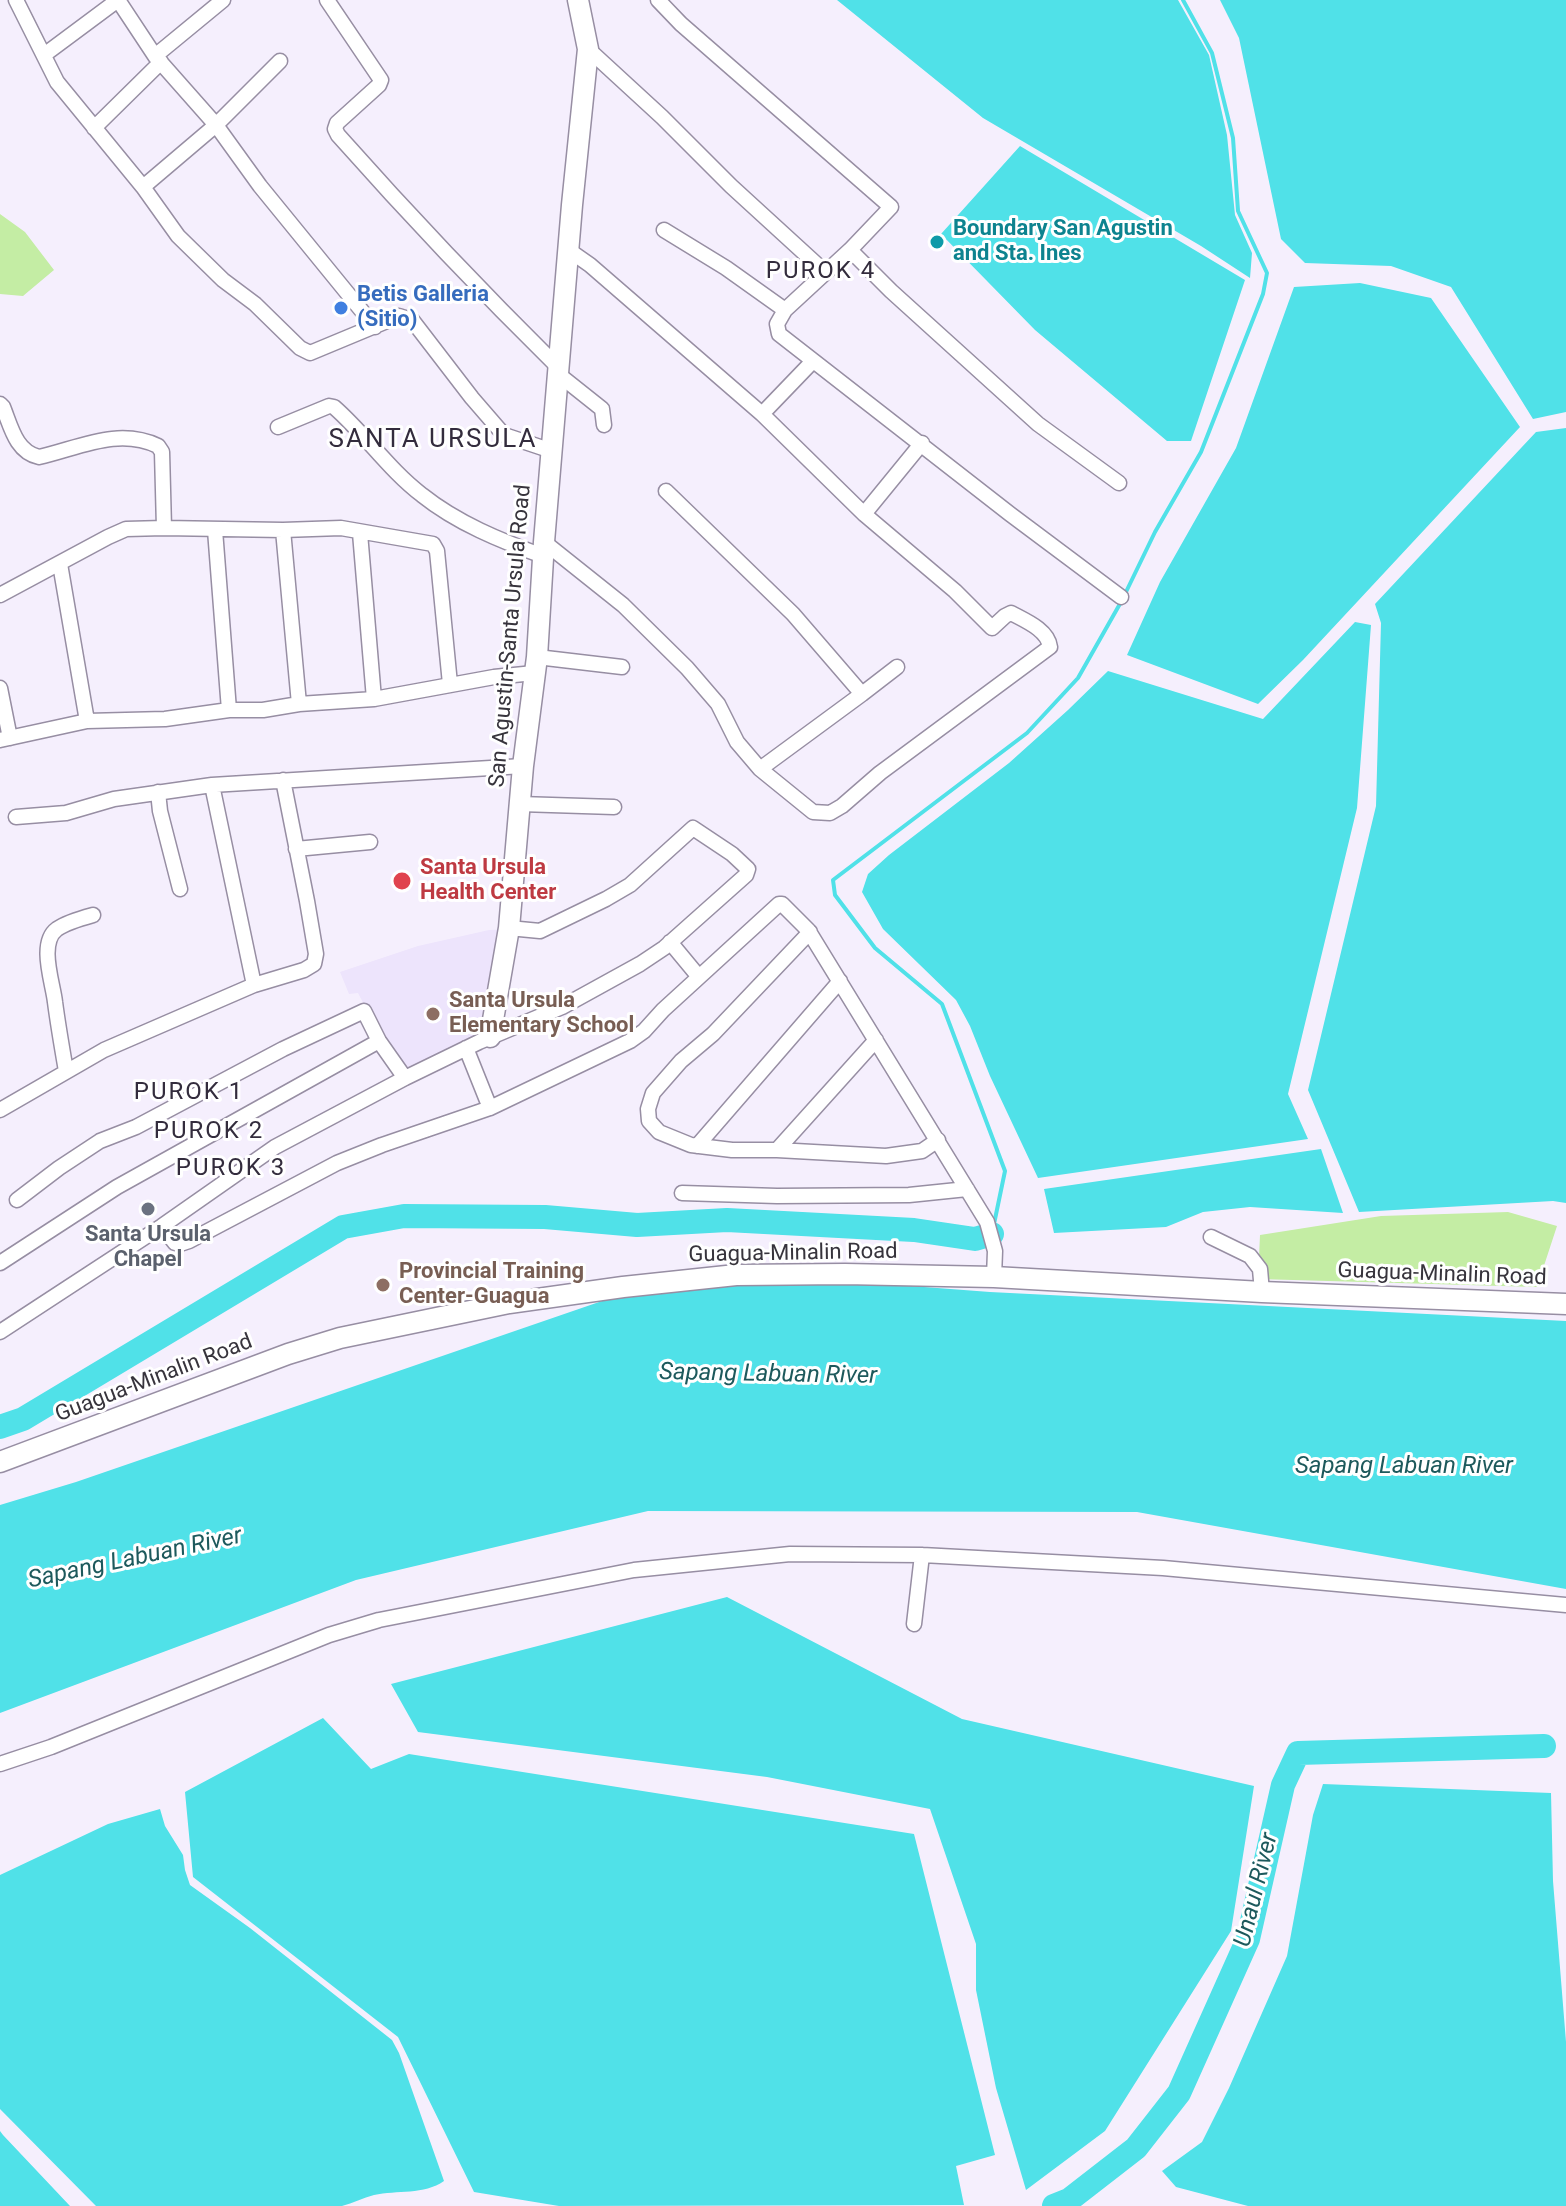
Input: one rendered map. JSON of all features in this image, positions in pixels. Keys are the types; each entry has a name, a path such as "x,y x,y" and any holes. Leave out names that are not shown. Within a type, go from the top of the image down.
{"main road":[{"name":"San Agustin-Santa Ursula Road","path":"490,1037 509,928 523,766 536,665 558,371 588,49 578,0"},
{"name":"Guagua-Minalin Road","path":"0,1462 314,1346 353,1335 509,1303 736,1275 994,1277 1566,1304"}],"street":[{"path":"16,0 57,82 143,187 178,236 300,348 310,353 399,316 412,320 504,435 552,451"},
{"path":"44,55 118,0 158,59 216,125 260,186 375,327"},
{"path":"94,128 158,59 223,0"},
{"path":"327,0 381,80 337,123 335,129 338,135 420,227 558,371 602,409 604,425"},
{"path":"658,0 681,24 891,207 785,310 777,330 1010,514 1121,597"},
{"path":"588,49 825,272"},
{"path":"143,187 216,125 280,61"},
{"path":"664,230 726,268 785,310"},
{"path":"850,250 1038,424 1119,483"},
{"path":"278,427 329,406 334,407 421,495 498,539 544,549 623,605 687,668 718,704 737,742 760,769 808,810 830,813 842,806 904,754 1050,647 1050,640 1040,630 1011,613 992,628 955,591 864,514 762,414 570,251"},
{"path":"762,414 813,361"},
{"path":"0,404 16,439 27,454 39,457 111,438 135,439 158,446 162,452 164,528"},
{"path":"864,514 922,443"},
{"path":"666,491 793,614 862,694"},
{"path":"0,595 126,529 341,528 433,544 450,684"},
{"path":"215,530 229,710"},
{"path":"283,530 299,704"},
{"path":"360,533 374,699"},
{"path":"60,564 87,721"},
{"path":"0,688 5,739 87,721 165,719 229,710 263,710 299,704 374,699 494,677 536,665 622,667"},
{"path":"760,769 897,667"},
{"path":"16,817 66,813 114,799 212,785 523,766"},
{"path":"0,1110 104,1050 254,985 314,964 316,954 283,780"},
{"path":"212,785 254,985"},
{"path":"158,792 180,889"},
{"path":"520,804 614,807"},
{"path":"0,1332 162,1226 275,1147 466,1048 562,1007 640,964 670,942 746,875 748,869 693,828 630,885 606,899 540,931 509,928"},
{"path":"296,849 370,842"},
{"path":"162,1226 175,1243 189,1241 337,1163 490,1108 630,1041 782,904 810,932 987,1222 995,1251 994,1277"},
{"path":"66,1071 48,971 48,952 57,929 93,915"},
{"path":"810,932 653,1093 648,1109 649,1121 659,1132 697,1146 732,1150 886,1156 922,1151 938,1140"},
{"path":"670,942 699,977"},
{"path":"697,1146 840,981"},
{"path":"17,1200 100,1141 136,1127 269,1056 364,1011 379,1041 405,1078"},
{"path":"777,1150 876,1040"},
{"path":"0,1263 130,1179 379,1041"},
{"path":"466,1048 490,1108"},
{"path":"682,1193 909,1195 967,1189"},
{"path":"1211,1237 1250,1256 1260,1269 1262,1292"},
{"path":"0,1764 51,1747 329,1635 379,1620 634,1570 790,1554 922,1555 1163,1568 1566,1605"},
{"path":"914,1624 922,1555"}],"shaded area":[{"name":"Santa Ursula Elementary School","path":"513,929 494,1033 407,1073 380,1035 358,993 349,994 340,972 418,946 489,930"}],"green space":[{"path":"0,214 25,232 54,270 23,296 0,294"},
{"path":"1508,1212 1557,1226 1537,1287 1258,1279 1260,1235 1381,1216"}],"water":[{"path":"837,0 1178,0 1209,55 1227,135 1235,215 1252,253 1250,278 983,118"},
{"path":"1220,0 1566,0 1566,412 1533,419 1451,287 1391,266 1305,263 1281,239 1239,38"},
{"path":"1020,146 1245,280 1191,441 1167,441 1035,330 941,234"},
{"path":"1360,283 1431,298 1520,427 1303,660 1258,704 1127,655 1160,582 1236,448 1294,287"},
{"path":"1566,428 1566,1203 1553,1201 1359,1212 1308,1090 1376,806 1381,623 1375,604 1536,432"},
{"path":"1355,622 1371,625 1357,808 1288,1094 1308,1139 1038,1178 956,1000 883,929 862,892 868,874 1009,763 1108,671 1263,719"},
{"path":"1321,1149 1343,1213 1250,1207 1203,1212 1166,1227 1054,1233 1044,1189"},
{"name":"Sapang Labuan River","path":"845,1281 990,1292 1566,1321 1566,1589 1137,1512 648,1511 356,1580 0,1713 0,1505 76,1482 634,1290"},
{"path":"727,1597 962,1719 1254,1786 1231,1931 1105,2131 1026,2190 996,2088 976,1990 976,1944 930,1809 767,1777 418,1732 391,1684"},
{"path":"323,1718 371,1769 409,1754 914,1834 995,2155 956,2166 964,2205 559,2206 474,2192 398,2037 193,1877 185,1792"},
{"path":"1323,1784 1551,1793 1553,1881 1566,2042 1566,2206 1248,2206 1176,2187 1162,2171 1202,2142 1287,1956 1313,1815"},
{"path":"160,1809 165,1826 183,1855 190,1885 250,1928 392,2040 444,2181 428,2188 374,2195 342,2206 96,2206 0,2109 0,1875 108,1824"},
{"path":"0,2131 3,2135 70,2206 0,2206"}],"waterway":[{"path":"1125,594 1155,532 1201,452 1263,294 1267,273 1238,211 1233,138 1212,53 1183,0"},
{"path":"994,1224 1005,1171 942,1004 875,948 835,895 833,880 1027,733 1078,678 1121,602"},
{"path":"0,1427 23,1419 343,1227 404,1216 545,1217 637,1225 727,1220 914,1230 975,1239 992,1234"},
{"name":"Unaul River","path":"1054,2206 1069,2200 1136,2148 1179,2093 1248,1939 1283,1785 1298,1753 1544,1746"}],"place":[{"name":"Boundary San Agustin and Sta. Ines","path":"937,242"},
{"name":"Betis Galleria (Sitio)","path":"341,308"},
{"name":"Santa Ursula Health Center","path":"402,881"},
{"name":"Santa Ursula Elementary School","path":"433,1014"},
{"name":"Santa Ursula Chapel","path":"148,1209"},
{"name":"Provincial Training Center-Guagua","path":"383,1285"}],"district":[{"name":"PUROK 4","path":"821,272"},
{"name":"SANTA URSULA","path":"433,440"},
{"name":"PUROK 1","path":"189,1093"},
{"name":"PUROK 2","path":"209,1132"},
{"name":"PUROK 3","path":"231,1169"}]}
